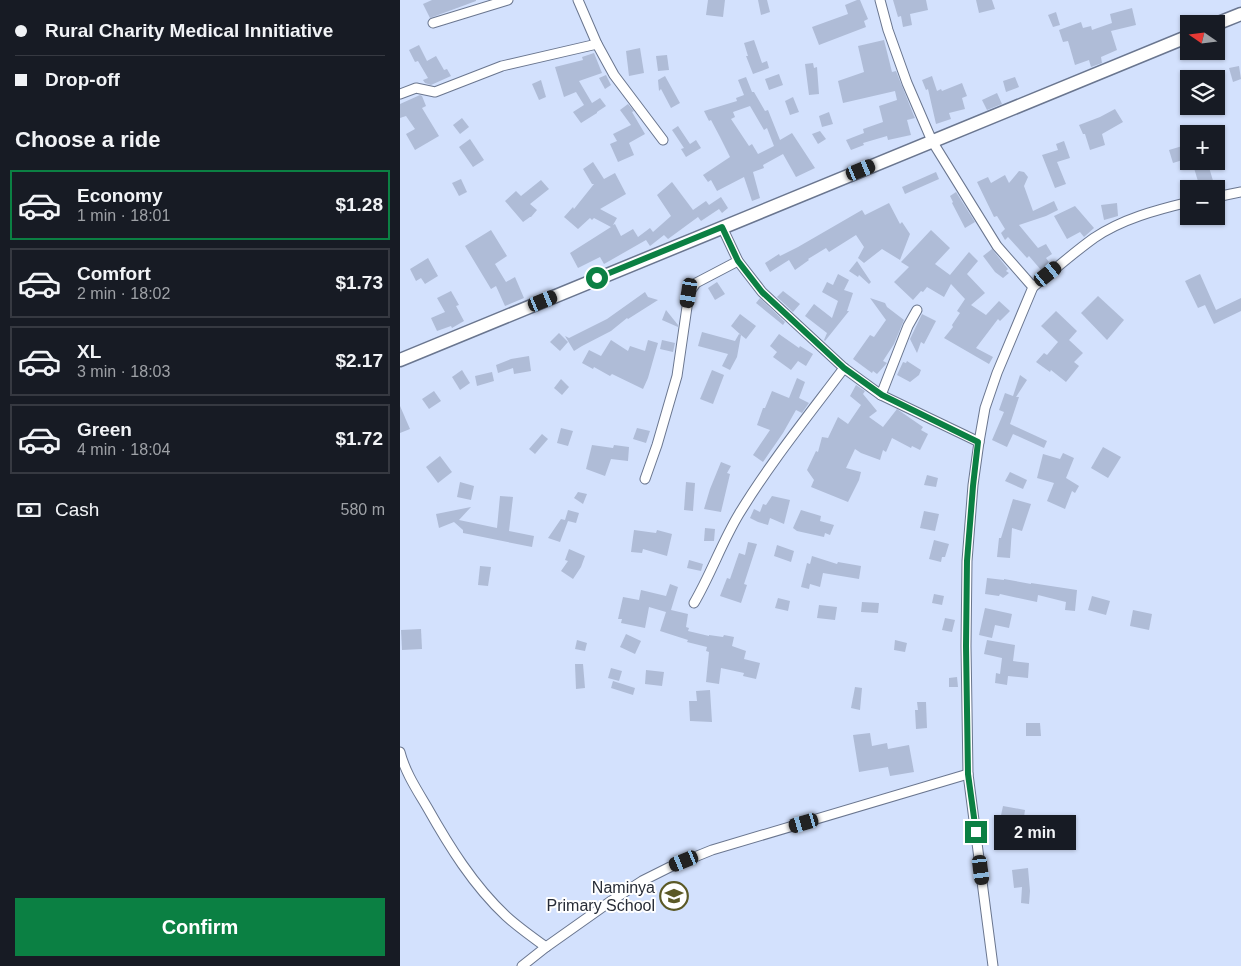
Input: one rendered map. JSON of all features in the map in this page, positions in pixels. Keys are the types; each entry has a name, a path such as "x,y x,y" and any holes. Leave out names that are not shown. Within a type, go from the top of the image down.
{"main road":[{"path":"1225,20 1241,14"},
{"path":"400,360 1180,40"}],"street":[{"path":"433,22 508,0"},
{"path":"578,0 597,44 614,75 663,140"},
{"path":"880,0 888,30 907,83 932,140 997,246 1033,287"},
{"path":"400,94 416,88 435,92 502,66 597,44"},
{"path":"1225,195 1241,192"},
{"path":"993,966 968,774 966,646 967,561 978,442 985,408 1033,287 1095,237 1124,222 1156,210 1180,204"},
{"path":"722,227 738,261 762,292 844,368 882,395 978,442"},
{"path":"645,479 657,446 677,376 691,287 738,261"},
{"path":"882,395 908,326 917,310"},
{"path":"694,603 739,514 762,479 844,368"},
{"path":"400,752 410,778 445,839 466,869 492,902 508,918 546,947"},
{"path":"522,966 642,880 712,850 968,774"}],"building":[{"path":"432,0 476,1 430,18 423,4"},
{"path":"708,0 725,0 723,17 706,15"},
{"path":"758,0 767,0 770,12 761,15"},
{"path":"860,0 868,19 864,21 866,27 819,45 812,27 848,14 845,5"},
{"path":"893,0 926,0 928,10 910,14 912,25 903,27 901,16 898,17"},
{"path":"976,0 992,0 995,9 979,13"},
{"path":"1132,8 1136,25 1111,31 1117,50 1101,57 1102,63 1091,67 1089,60 1075,65 1068,41 1063,42 1059,30 1081,22 1083,28 1091,26 1092,30 1112,23 1110,14"},
{"path":"1056,12 1060,25 1053,27 1048,15"},
{"path":"754,40 762,63 767,61 769,68 753,74 746,56 748,56 744,43"},
{"path":"884,40 892,72 896,71 915,118 907,120 911,135 888,140 887,136 863,143 864,145 851,150 846,140 864,133 863,129 883,122 879,106 897,100 895,91 843,103 838,81 864,72 858,46"},
{"path":"419,45 427,61 436,56 444,70 447,69 451,76 431,85 425,83 423,80 428,78 418,61 415,62 409,50"},
{"path":"640,48 644,73 629,76 626,51"},
{"path":"594,53 602,73 579,81 592,103 600,98 606,106 581,123 573,112 584,105 576,92 564,97 555,67 583,60 582,57"},
{"path":"667,55 669,70 658,71 656,56"},
{"path":"813,63 814,68 817,67 819,94 809,95 805,64"},
{"path":"1239,66 1241,79 1233,82 1229,68"},
{"path":"779,74 783,85 769,90 765,79"},
{"path":"606,75 611,85 605,89 599,78"},
{"path":"665,76 680,103 671,108 661,89 659,91 658,80"},
{"path":"932,76 937,91 941,89 942,91 962,83 967,96 962,98 965,109 949,113 951,119 936,124 928,89 926,90 922,80"},
{"path":"746,77 752,92 754,92 765,111 768,110 780,140 792,133 815,168 796,177 783,154 763,165 764,168 753,172 760,198 752,201 744,177 717,191 711,180 708,182 703,175 730,157 711,120 709,121 704,111 737,101 736,98 744,95 738,80","holes":["750,106 764,130 767,128 774,146 758,154 752,144 749,146 731,119 735,117 733,112"]},
{"path":"1015,77 1019,87 1006,92 1003,81"},
{"path":"541,80 546,97 539,100 532,84"},
{"path":"997,93 1002,104 987,110 982,100"},
{"path":"420,95 426,106 422,108 439,136 415,150 406,134 415,129 406,116 400,118 400,104"},
{"path":"793,97 799,112 790,115 785,101"},
{"path":"628,104 634,111 632,112 645,134 629,143 634,155 618,162 610,144 617,141 613,134 631,125 620,110"},
{"path":"1115,109 1123,122 1102,134 1105,145 1090,150 1085,134 1083,134 1079,125"},
{"path":"829,112 833,124 822,127 819,116"},
{"path":"462,118 469,127 460,134 453,125"},
{"path":"678,126 690,144 696,140 701,148 686,157 681,149 684,148 672,130"},
{"path":"820,131 826,139 818,144 812,134"},
{"path":"470,139 484,160 473,167 459,147"},
{"path":"1064,141 1070,158 1057,162 1066,184 1055,188 1042,155 1058,150 1056,144"},
{"path":"1180,147 1180,161 1173,163 1169,150"},
{"path":"593,162 604,179 615,173 626,194 600,209 617,218 613,225 615,224 621,236 633,229 638,237 650,228 653,232 671,216 657,195 672,182 693,210 706,201 709,205 721,197 728,208 722,213 719,209 701,221 698,217 668,239 664,235 650,246 646,240 604,264 600,257 578,268 570,253 611,227 594,218 592,220 590,218 578,229 564,217 573,207 574,209 594,184 592,184 583,169"},
{"path":"1195,170 1210,170 1213,180 1198,180"},
{"path":"1019,171 1024,172 1028,177 1024,186 1033,211 1054,201 1058,210 1019,225 1038,248 1046,244 1052,254 1046,258 1049,262 1041,270 1008,237 1005,240 1001,233 1005,229 997,216 994,217 977,182 988,177 991,183 1005,175 1009,183"},
{"path":"936,172 939,179 905,194 902,187"},
{"path":"461,179 467,192 459,196 452,183"},
{"path":"541,180 549,189 530,204 537,210 523,222 505,201 516,191 521,196"},
{"path":"956,192 975,222 965,228 950,196"},
{"path":"889,203 900,224 902,222 910,234 900,260 882,249 864,263 858,258 864,247 856,235 829,252 826,248 795,270 789,260 770,272 765,263 779,254 780,256 798,247 862,210 865,215"},
{"path":"1117,203 1118,216 1104,220 1101,205"},
{"path":"1075,206 1094,228 1084,237 1080,232 1067,239 1054,216"},
{"path":"491,230 507,256 495,264 506,282 515,277 524,298 505,306 496,286 491,289 465,246"},
{"path":"931,230 950,248 935,264 950,275 969,252 978,261 967,274 985,293 971,305 986,315 999,301 1010,311 1000,321 998,319 976,348 993,357 989,364 944,338 953,327 952,325 960,313 957,311 965,299 951,284 944,297 927,287 913,300 894,282 909,267 901,262"},
{"path":"992,249 1008,269 1006,271 1009,273 1003,278 995,272 983,256"},
{"path":"428,258 438,276 425,284 421,278 416,281 410,269"},
{"path":"857,261 871,282 869,284 859,275 858,277 849,271"},
{"path":"838,274 849,280 844,290 853,293 847,311 849,311 825,341 827,333 805,316 814,304 832,318 838,301 822,292 827,282 833,285"},
{"path":"1200,274 1216,310 1241,298 1241,311 1214,324 1205,305 1198,308 1185,281"},
{"path":"717,282 725,294 715,300 708,288"},
{"path":"451,291 459,305 456,306 464,321 452,328 451,326 437,331 431,318 445,312 437,298"},
{"path":"783,291 800,304 793,312 777,297"},
{"path":"645,292 648,297 658,300 627,318 611,331 574,351 565,336 569,338 607,319"},
{"path":"1098,296 1124,320 1107,340 1081,313"},
{"path":"760,298 785,322 783,325 756,303"},
{"path":"870,298 885,303 887,307 904,320 894,344 883,361 887,363 877,374 873,371 872,373 853,359 870,335 874,337 886,320"},
{"path":"666,310 678,325 678,327 662,320"},
{"path":"1056,311 1077,331 1069,340 1083,353 1074,362 1079,366 1066,382 1051,370 1050,372 1036,362 1044,353 1047,355 1058,342 1041,326"},
{"path":"740,314 756,326 746,339 731,326"},
{"path":"922,314 936,321 924,344 921,342 917,353 910,339"},
{"path":"702,332 735,341 739,334 741,335 737,357 730,370 722,366 728,354 698,346"},
{"path":"559,333 568,342 560,351 550,342"},
{"path":"779,334 799,348 800,346 813,354 806,366 798,361 791,370 773,357 777,352 770,346"},
{"path":"611,340 628,351 630,346 645,351 648,340 658,343 643,389 612,374 610,376 582,363 589,350 601,356"},
{"path":"662,340 675,343 673,352 660,349"},
{"path":"529,356 531,371 514,374 513,368 498,373 496,365 511,359"},
{"path":"907,361 921,370 919,375 910,382 897,375 903,362 906,363"},
{"path":"462,370 470,383 460,390 452,377"},
{"path":"712,370 724,375 713,404 700,399"},
{"path":"492,372 494,381 477,386 475,376"},
{"path":"1020,375 1027,380 1016,397 1019,397 1010,424 1047,441 1044,448 1013,434 1007,447 992,440 1004,412 999,410 1005,393 1013,396"},
{"path":"797,378 805,382 799,398 809,403 802,413 796,410 763,462 753,455 770,430 757,425 763,408 765,408 772,391 789,398"},
{"path":"561,379 569,387 562,395 554,388"},
{"path":"856,385 865,391 863,394 877,411 869,417 883,427 897,409 923,427 921,430 928,434 920,450 912,446 911,448 892,438 886,452 883,450 880,460 855,449 846,468 861,472 848,502 811,487 814,480 807,470 816,451 818,452 822,437 828,438 838,417 848,424 861,405 850,396"},
{"path":"434,391 441,401 429,409 422,399"},
{"path":"400,406 410,429 400,433"},
{"path":"561,428 573,431 568,446 557,443"},
{"path":"637,428 650,431 646,443 633,439"},
{"path":"542,434 548,439 535,454 529,449"},
{"path":"592,445 613,448 614,445 629,447 628,461 611,459 605,476 586,469"},
{"path":"1103,447 1121,457 1108,478 1091,468"},
{"path":"1063,453 1074,458 1066,478 1079,486 1075,493 1072,491 1065,509 1047,501 1054,483 1037,478 1043,454 1060,459"},
{"path":"440,456 452,472 438,483 426,467"},
{"path":"721,462 731,466 727,473 730,474 721,512 704,509"},
{"path":"1010,472 1027,480 1023,489 1005,481"},
{"path":"927,475 938,478 936,487 924,485"},
{"path":"460,482 474,486 471,500 457,497"},
{"path":"686,482 695,483 693,511 684,510"},
{"path":"578,492 587,494 583,504 574,498"},
{"path":"500,496 513,497 509,531 534,536 532,547 463,533 463,530 454,522 439,528 436,514 471,507 459,520 497,528"},
{"path":"772,496 790,500 784,524 770,518 768,525 750,518 754,509 760,512 763,504 766,505"},
{"path":"1013,499 1031,504 1022,531 1012,528 1010,558 997,557 999,538 1001,538"},
{"path":"568,510 579,513 576,523 568,521 560,542 548,538 561,519 565,520"},
{"path":"801,510 821,516 820,521 834,525 830,535 825,533 824,537 797,531 793,528"},
{"path":"924,511 939,514 935,531 920,528"},
{"path":"705,528 715,529 714,541 704,541"},
{"path":"634,530 656,533 657,530 672,534 667,556 643,549 642,553 631,552"},
{"path":"934,540 949,544 945,557 942,557 941,562 929,559"},
{"path":"748,542 757,544 744,584 747,585 741,603 720,596 727,578 730,579 739,553 745,555"},
{"path":"777,545 794,551 791,562 774,556"},
{"path":"569,549 585,556 581,567 573,579 561,571 568,561 565,560"},
{"path":"812,556 837,564 838,562 861,566 859,579 823,573 820,587 810,584 809,589 801,587 807,563 810,564"},
{"path":"689,560 703,564 701,571 687,568"},
{"path":"480,566 491,567 488,586 478,585"},
{"path":"987,578 1077,590 1075,611 1065,610 1066,602 1038,595 1037,602 1000,594 999,596 985,594"},
{"path":"670,584 678,587 671,610 688,614 686,627 689,628 688,631 709,636 723,637 724,635 734,637 732,646 746,651 744,659 760,663 756,679 743,676 744,673 721,668 719,684 706,682 709,652 706,651 707,647 687,642 688,640 660,631 666,612 649,607 645,628 621,623 622,619 618,619 623,597 639,600 641,590 666,596"},
{"path":"934,594 944,596 942,605 932,603"},
{"path":"1092,596 1110,601 1106,615 1088,610"},
{"path":"778,598 790,601 788,611 775,608"},
{"path":"862,602 879,603 878,613 861,612"},
{"path":"819,605 837,607 835,620 817,618"},
{"path":"985,608 1012,614 1009,628 995,625 992,638 979,635"},
{"path":"1133,610 1152,614 1149,630 1130,626"},
{"path":"945,618 955,620 952,632 942,630"},
{"path":"421,629 422,649 402,650 401,630"},
{"path":"626,634 641,641 635,654 620,647"},
{"path":"577,640 587,643 585,651 575,649"},
{"path":"895,640 907,643 905,652 894,650"},
{"path":"987,640 1015,645 1013,661 1029,663 1028,678 1008,676 1007,685 995,683 996,673 1000,674 1002,658 984,654"},
{"path":"575,664 583,664 585,688 576,689"},
{"path":"611,668 622,671 619,681 608,678"},
{"path":"646,670 664,672 662,686 645,684"},
{"path":"957,677 958,687 949,687 949,678"},
{"path":"613,681 635,688 633,695 611,688"},
{"path":"855,687 862,688 860,710 851,708"},
{"path":"710,690 712,722 690,721 689,701 697,701 696,691"},
{"path":"917,702 926,702 927,728 916,729 915,710 918,710"},
{"path":"1026,723 1040,723 1041,736 1026,736"},
{"path":"870,733 872,746 887,743 888,749 909,745 914,772 890,776 888,767 859,772 853,735"},
{"path":"1003,806 1025,810 1023,824 1000,820"},
{"path":"1028,868 1029,904 1021,903 1022,887 1014,888 1012,870"}],"place":[{"name":"Naminya Primary School","path":"674,896"}],"route":[{"path":"597,278 722,227 738,261 762,292 844,368 882,395 978,442 967,561 966,646 968,774 976,832"}]}
